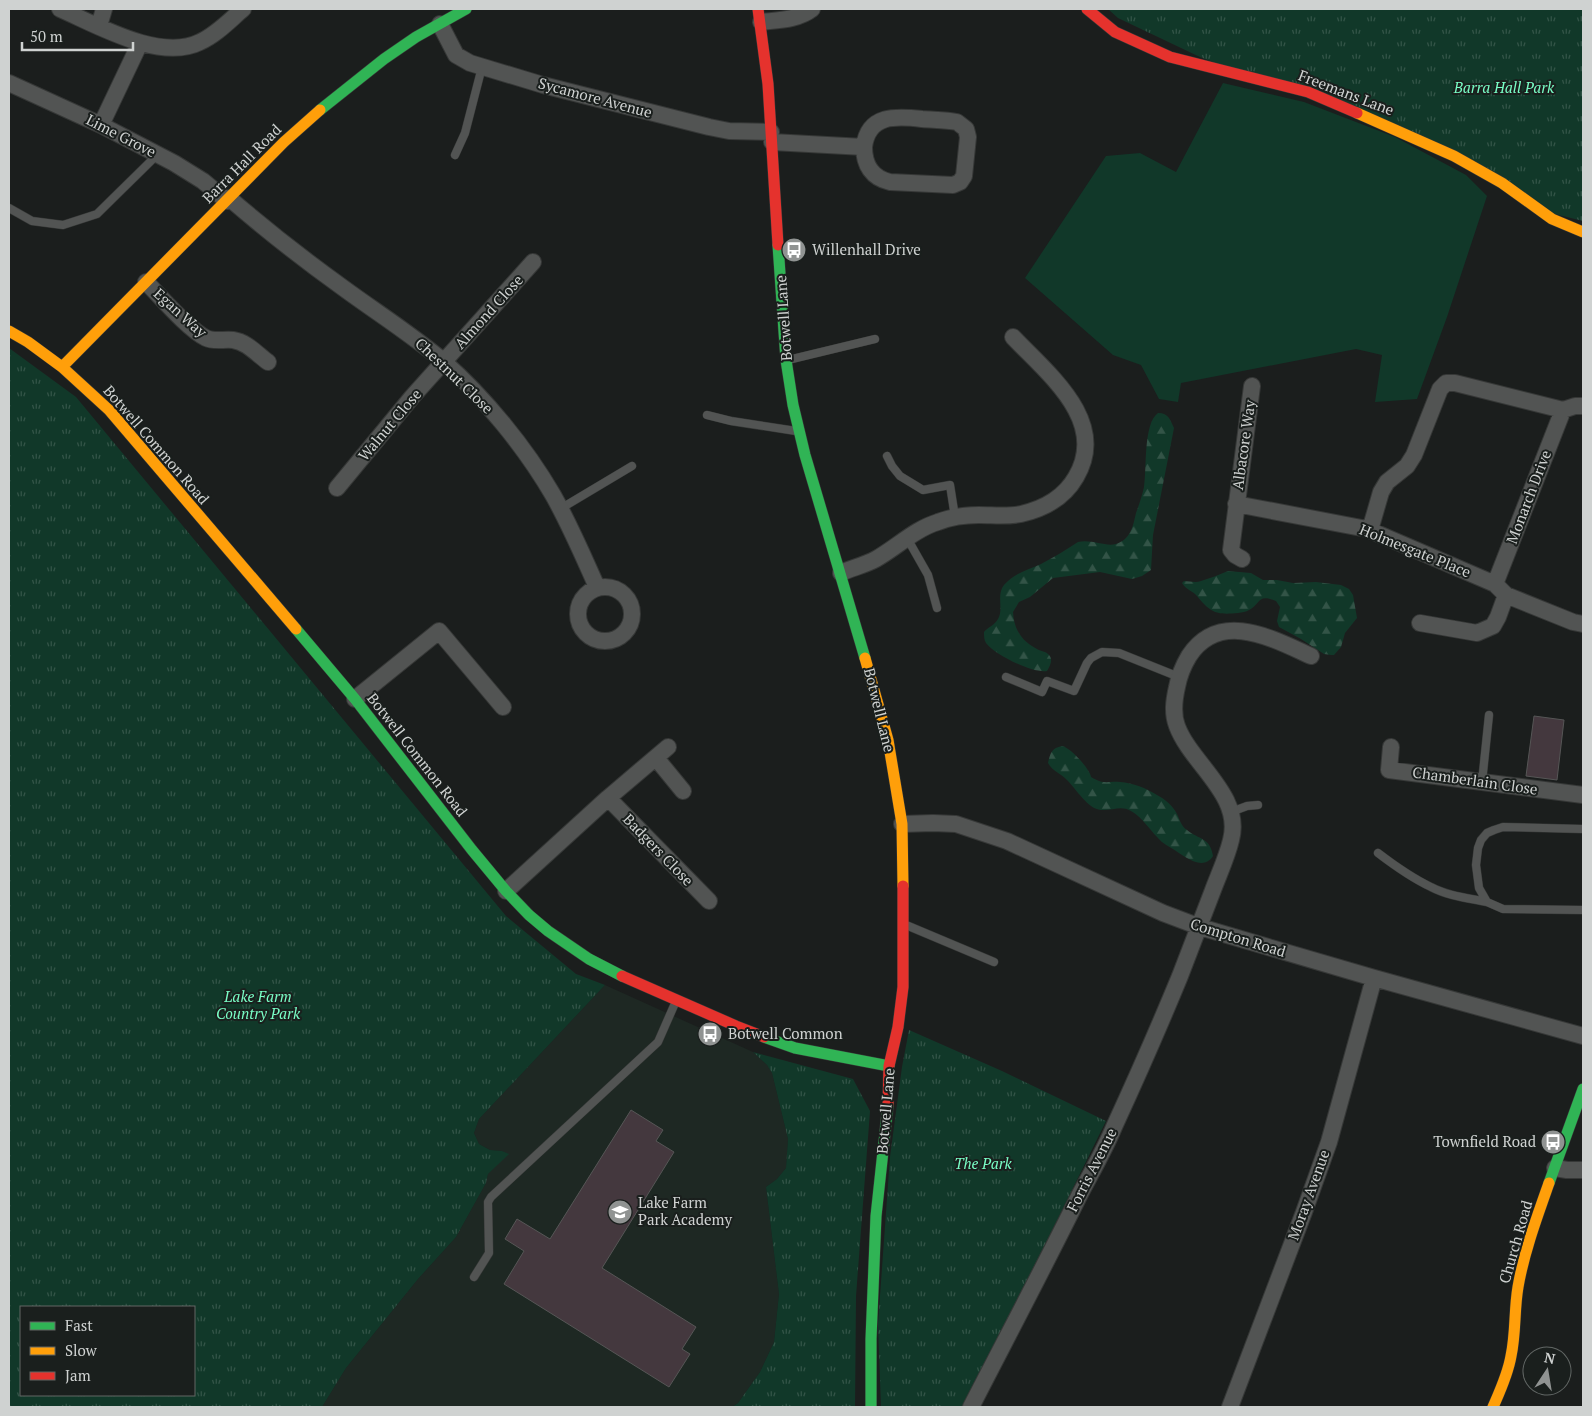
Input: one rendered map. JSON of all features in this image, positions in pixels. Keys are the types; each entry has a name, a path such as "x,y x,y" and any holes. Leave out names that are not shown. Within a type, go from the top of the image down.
{"street":[{"path":"60,9 122,37 140,43 165,47 193,45 206,38 243,9"},
{"path":"100,26 104,9"},
{"name":"Barra Hall Road","path":"62,367 284,142 339,92 401,47 466,9"},
{"name":"Botwell Lane","path":"812,9 801,16 792,18 760,16 768,84 786,360 799,431 888,740 902,824 903,987 901,1011 889,1066 889,1097 875,1233 871,1407"},
{"name":"Freemans Lane","path":"1087,9 1115,32 1170,56 1308,92 1393,128 1454,156 1502,183 1552,219 1583,232"},
{"name":"Sycamore Avenue","path":"440,24 456,55 470,63 553,88 729,131 864,147"},
{"path":"101,125 140,43"},
{"name":"Lime Grove","path":"9,83 101,125 158,154 189,171 228,200"},
{"path":"894,117 957,122 963,126 967,133 964,176 960,182 953,185 890,182 875,175 867,166 864,147 866,135 872,127 882,120 894,117"},
{"name":"Chestnut Close","path":"228,200 341,286 412,335 444,362 480,398 516,440 539,474 560,509 597,588"},
{"name":"Almond Close","path":"444,362 533,262"},
{"name":"Egan Way","path":"146,282 204,337 212,340 229,340 244,343 268,362"},
{"name":"Botwell Common Road","path":"9,331 28,342 62,367 109,410 355,699 466,843 506,891 529,915 548,931 589,959 744,1029 795,1048 889,1066"},
{"path":"841,573 875,559 937,522 955,517 1018,515 1042,507 1053,501 1068,488 1078,473 1086,448 1082,423 1075,407 1066,394 1013,337"},
{"name":"Walnut Close","path":"337,488 412,397 444,362"},
{"path":"1370,530 1381,492 1387,482 1407,466 1414,455 1440,389 1446,383 1455,383 1563,410 1575,406 1583,406"},
{"name":"Albacore Way","path":"1242,559 1231,550 1252,386"},
{"name":"Monarch Drive","path":"1420,623 1476,633 1493,626 1498,617 1501,589 1563,410"},
{"name":"Holmesgate Place","path":"1236,504 1370,530 1573,622 1583,624"},
{"path":"1231,812 1220,789 1194,754 1176,725 1174,703 1179,677 1190,655 1199,644 1212,636 1224,632 1248,631 1263,635 1311,656"},
{"path":"355,699 439,632 503,706"},
{"path":"506,891 608,798 668,747"},
{"name":"Chamberlain Close","path":"1391,747 1389,770 1583,796"},
{"path":"656,758 683,791"},
{"name":"Badgers Close","path":"608,798 709,901"},
{"name":"Forris Avenue","path":"971,1407 1114,1128 1162,1020 1200,927 1231,842 1233,829 1231,812"},
{"name":"Compton Road","path":"902,824 945,823 980,831 1007,841 1124,896 1200,927 1583,1036"},
{"name":"Moray Avenue","path":"1230,1407 1329,1142 1374,978"},
{"name":"Church Road","path":"1493,1407 1505,1378 1511,1356 1520,1275 1583,1089"},
{"path":"1555,1168 1583,1170"}],"lane":[{"path":"455,155 465,133 482,67"},
{"path":"9,208 32,221 63,225 97,214 158,154"},
{"path":"786,360 875,339"},
{"path":"707,415 731,421 799,431"},
{"path":"887,456 900,476 923,490 950,485 955,517"},
{"path":"560,509 632,466"},
{"path":"908,538 928,575 938,608"},
{"path":"1006,677 1042,692 1048,681 1074,691 1091,658 1102,652 1108,652 1119,653 1179,677"},
{"path":"1482,782 1489,715"},
{"path":"1231,812 1248,806 1258,805"},
{"path":"1487,902 1479,888 1476,866 1478,848 1481,840 1487,833 1503,827 1583,830"},
{"path":"1378,853 1409,876 1432,888 1457,896 1487,902 1503,909 1583,910"},
{"path":"904,924 994,962"},
{"path":"474,1277 489,1253 488,1202 491,1197 658,1042 677,1000"}],"shaded area":[{"name":"Lake Farm Park Academy","path":"605,985 753,1052 767,1065 772,1073 788,1139 786,1168 777,1179 766,1187 779,1294 774,1342 760,1372 738,1403 732,1407 322,1407 346,1368 418,1279 456,1237 486,1183 488,1174 508,1154 502,1151 490,1150 479,1144 474,1133 479,1119"}],"green space":[{"name":"Barra Hall Park","path":"1108,9 1583,9 1583,221 1555,214 1485,167 1200,57 1118,18"},
{"path":"1223,83 1304,102 1395,137 1466,175 1487,196 1447,317 1417,399 1375,402 1382,355 1356,349 1181,383 1178,402 1159,399 1141,365 1113,355 1025,278 1106,156 1140,153 1176,172"},
{"name":"Lake Farm Country Park","path":"9,348 76,397 506,916 576,974 605,985 479,1119 474,1133 479,1144 490,1150 509,1154 488,1174 486,1183 456,1237 418,1279 346,1368 322,1407 9,1407"},
{"path":"1158,413 1167,416 1174,428 1153,535 1151,570 1142,576 1132,579 1100,572 1053,578 1030,597 1019,602 1013,612 1019,634 1031,646 1050,656 1051,662 1047,671 1024,667 998,653 986,643 984,632 995,623 1000,615 1001,593 1008,581 1078,542 1088,541 1112,545 1121,542 1128,535 1144,487 1146,447 1150,427"},
{"path":"1228,571 1251,573 1263,580 1341,585 1349,589 1353,595 1357,618 1345,633 1341,647 1334,655 1324,654 1279,627 1277,621 1280,607 1276,601 1265,598 1247,611 1230,614 1219,613 1206,606 1182,583 1184,581 1199,582"},
{"path":"1062,746 1074,754 1090,773 1091,777 1102,782 1120,782 1135,785 1163,799 1173,808 1185,828 1207,842 1213,856 1204,863 1193,861 1161,841 1131,811 1120,808 1101,810 1091,806 1048,763 1052,751"},
{"name":"The Park","path":"909,1030 1002,1071 1106,1121 965,1407 881,1407 878,1324 890,1157"},
{"path":"753,1052 853,1079 870,1111 856,1296 855,1407 732,1407 738,1403 760,1372 774,1342 779,1294 766,1187 777,1179 786,1168 788,1139 772,1073 767,1065"}],"building":[{"path":"1534,716 1564,720 1557,780 1526,776"},
{"path":"631,1110 663,1130 656,1141 674,1152 602,1268 696,1327 682,1349 690,1354 669,1387 504,1284 524,1251 505,1239 517,1219 550,1239"}],"traffic: fast":[{"path":"320,110 384,59 416,37 466,9"},
{"path":"778,245 786,360 793,405 805,455 865,658"},
{"path":"296,629 355,699 506,891 529,915 548,931 589,959 622,976"},
{"path":"764,1037 795,1048 889,1066"},
{"path":"1549,1183 1583,1089"},
{"path":"871,1407 871,1339 876,1216 888,1105"}],"traffic: slow":[{"path":"62,367 284,142 320,110"},
{"path":"1357,113 1454,156 1502,183 1552,219 1583,232"},
{"path":"9,331 28,342 62,367 109,410 296,629"},
{"path":"865,658 888,740 902,824 903,886"},
{"path":"1493,1407 1510,1363 1521,1274 1531,1235 1549,1183"}],"traffic: jam":[{"path":"758,9 768,84 778,245"},
{"path":"1087,9 1115,32 1170,57 1308,92 1357,113"},
{"path":"888,1105 889,1066 898,1027 903,987 903,886"},
{"path":"622,976 764,1037"}],"place":[{"name":"Willenhall Drive","path":"794,250"},
{"name":"Botwell Common","path":"710,1034"},
{"name":"Townfield Road","path":"1553,1142"},
{"name":"Lake Farm Park Academy","path":"620,1212"}]}
